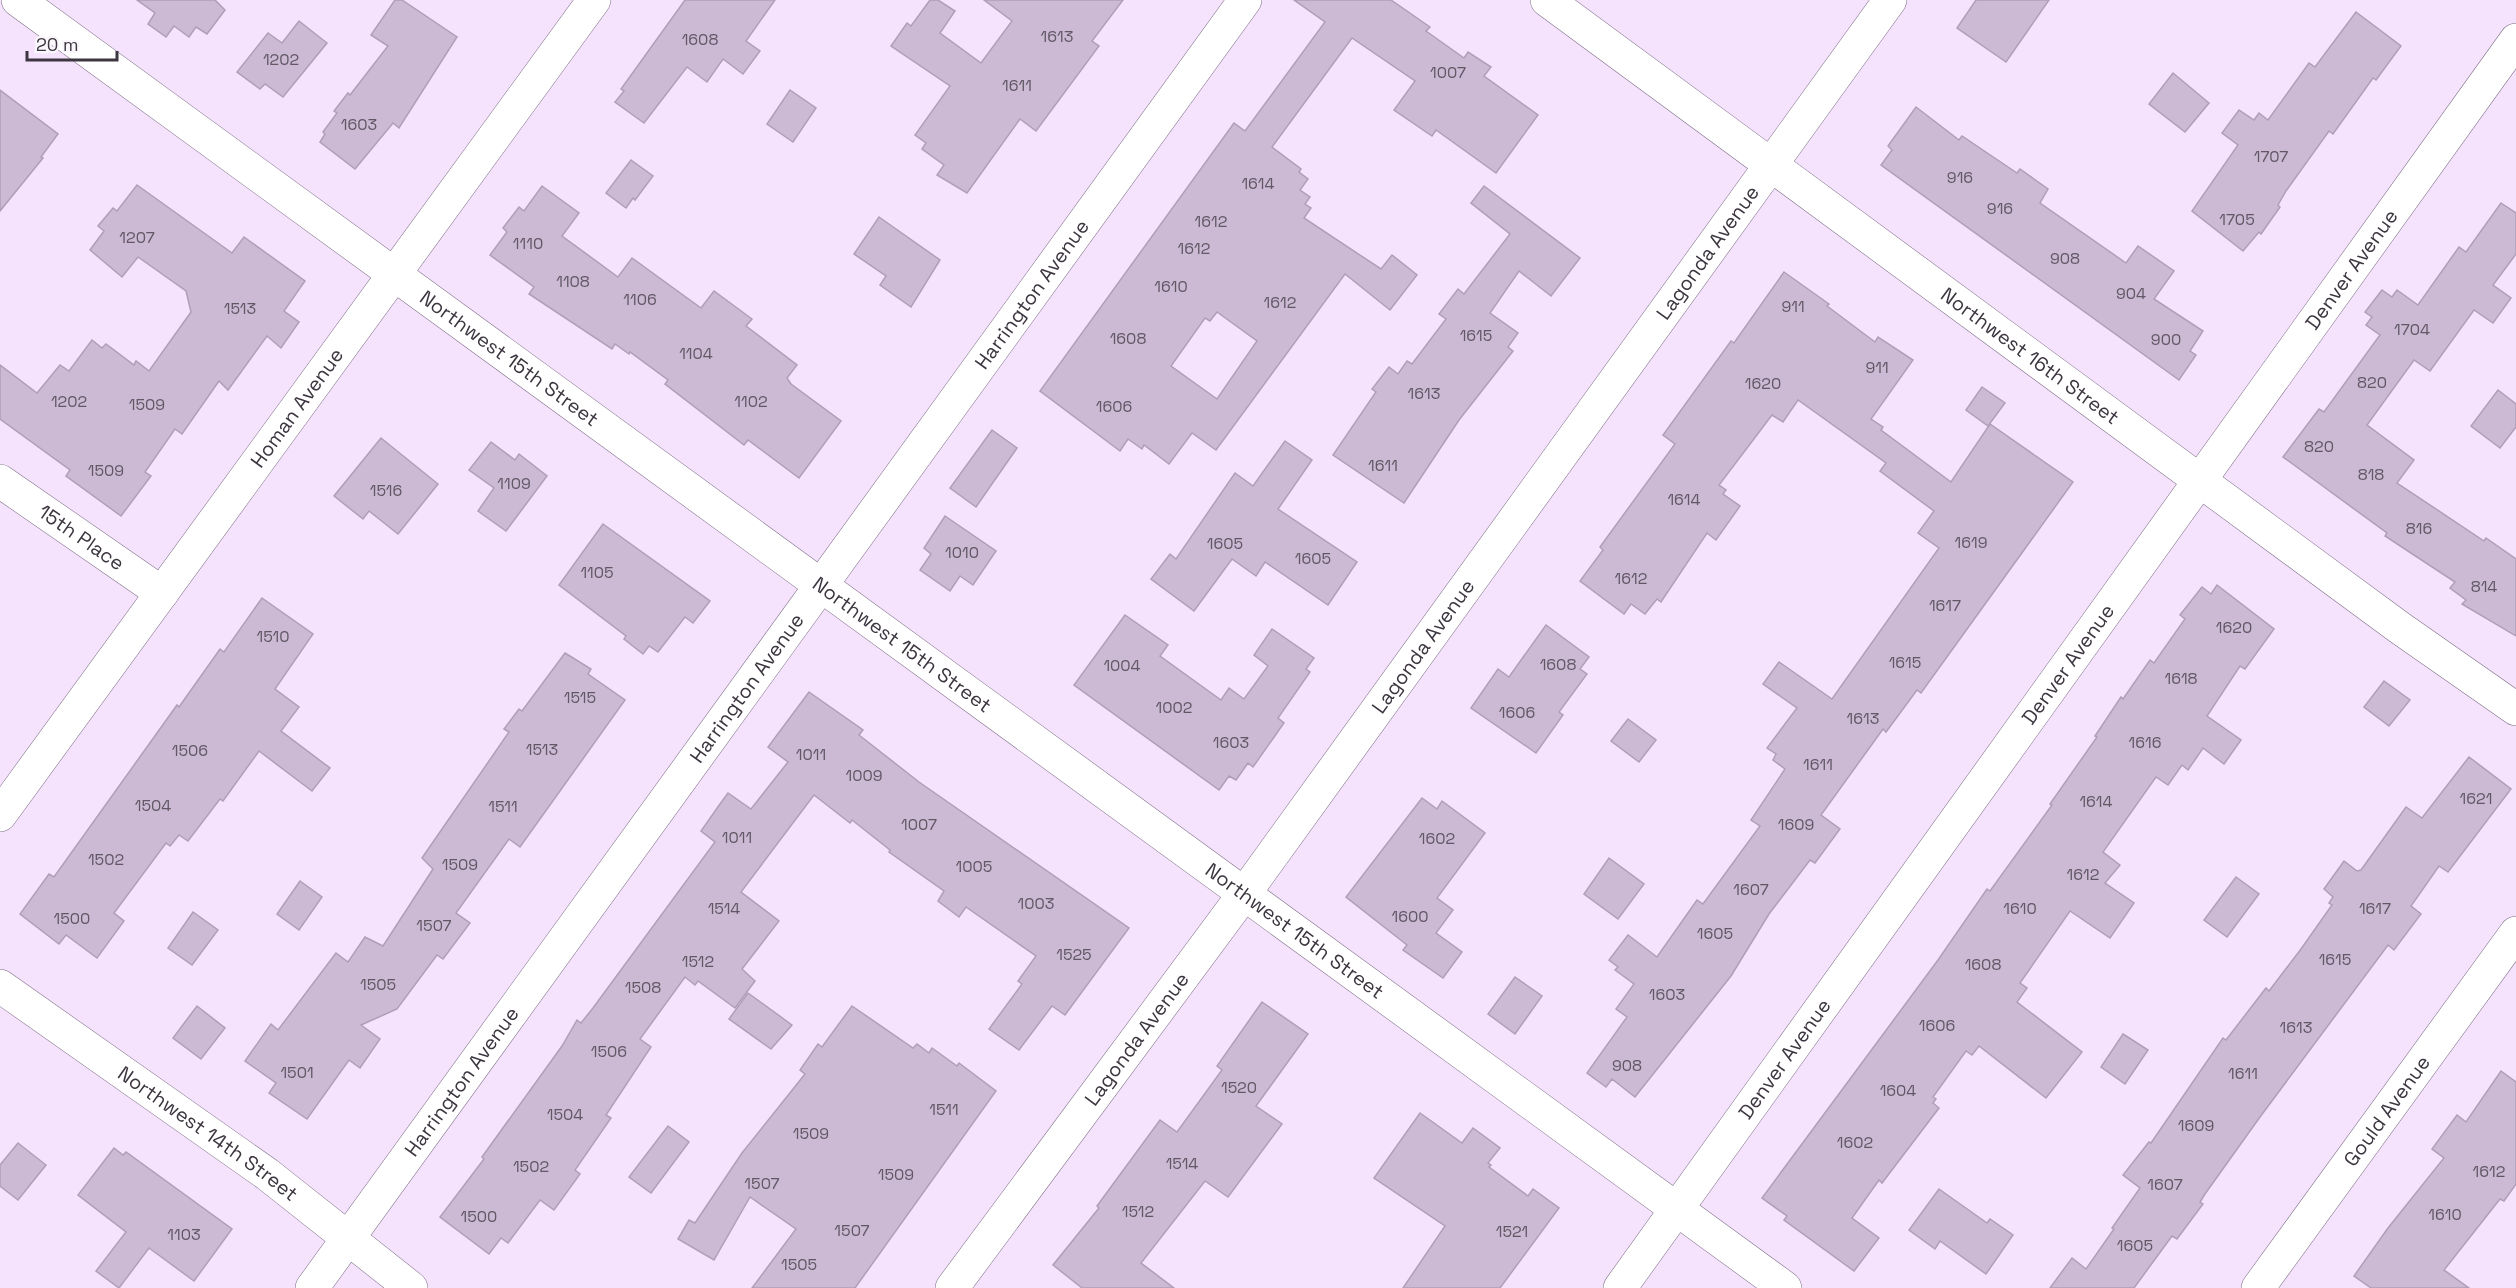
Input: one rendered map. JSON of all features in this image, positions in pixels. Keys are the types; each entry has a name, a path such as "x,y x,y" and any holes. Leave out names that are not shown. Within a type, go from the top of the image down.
{"street":[{"name":"Northwest 15th Street","path":"18,0 1785,1288"},
{"name":"Homan Avenue","path":"0,815 594,0"},
{"name":"Harrington Avenue","path":"312,1288 1245,0"},
{"name":"Northwest 16th Street","path":"1547,0 2516,709"},
{"name":"Lagonda Avenue","path":"952,1288 1244,894 1890,0"},
{"name":"Denver Avenue","path":"1620,1288 2516,40"},
{"name":"15th Place","path":"0,481 162,593"},
{"name":"Gould Avenue","path":"2258,1288 2516,933"},
{"name":"Northwest 14th Street","path":"0,986 267,1173 411,1288"}],"building":[{"path":"137,0 215,0 225,10 207,34 196,27 189,37 174,26 166,37 148,24 155,13"},
{"path":"395,0 402,0 457,37 399,128 393,123 355,169 320,142 325,134 323,132 337,113 334,111 348,93 350,95 388,46 371,35"},
{"path":"685,0 775,0 746,41 760,51 743,74 723,59 707,82 687,67 644,123 615,102 624,91 621,89"},
{"path":"930,0 938,0 955,11 940,33 981,63 1012,21 984,0 1123,0 1092,41 1099,46 1036,131 1020,119 967,193 937,175 944,165 922,149 926,143 915,135 950,86 891,46 907,23 911,26"},
{"path":"1294,0 1391,0 1430,27 1426,31 1464,58 1468,52 1491,67 1484,76 1538,115 1496,173 1436,130 1432,136 1394,110 1415,81 1352,38 1272,147 1301,169 1299,172 1308,179 1300,190 1310,197 1305,204 1311,208 1304,218 1381,269 1392,255 1417,275 1390,310 1345,274 1216,450 1192,433 1169,464 1144,445 1142,449 1128,439 1120,451 1040,391 1234,123 1245,131 1325,22","holes":["1217,312 1257,341 1217,399 1171,366 1205,318 1210,321"]},
{"path":"1976,0 2049,0 2006,62 1957,28"},
{"path":"2356,12 2401,46 2376,80 2373,78 2333,134 2329,131 2286,191 2278,205 2280,207 2261,234 2259,232 2243,251 2192,211 2238,145 2222,133 2239,110 2254,120 2259,113 2268,120 2309,63 2315,67"},
{"path":"299,21 327,43 283,97 265,84 260,89 237,72 268,33 282,43"},
{"path":"2173,73 2209,103 2185,132 2149,104"},
{"path":"0,90 58,134 41,157 43,158 0,211"},
{"path":"790,90 816,108 793,142 767,124"},
{"path":"1916,107 1959,140 1962,136 2017,173 2020,169 2048,189 2040,203 2126,263 2138,246 2174,271 2154,299 2203,331 2190,351 2196,355 2179,380 1881,165 1892,150 1888,146"},
{"path":"631,160 653,176 626,208 606,193"},
{"path":"137,185 232,253 244,237 305,281 284,311 299,322 281,348 267,336 228,390 219,381 182,434 175,429 145,472 151,476 121,516 66,476 70,470 0,419 0,365 37,393 60,365 69,371 92,340 102,348 106,344 134,365 136,361 149,371 191,312 186,291 138,257 122,277 90,250 104,231 98,226 113,208 117,211"},
{"path":"542,186 579,213 562,236 618,277 632,258 701,308 714,291 752,319 746,326 797,365 787,378 791,384 841,421 799,478 748,440 744,445 665,384 668,380 630,352 629,354 615,344 612,349 529,294 534,287 490,255 507,232 503,228 519,207 524,211"},
{"path":"1484,186 1580,258 1551,296 1519,271 1490,313 1518,333 1508,347 1513,351 1459,420 1404,503 1333,455 1376,392 1372,389 1389,367 1398,374 1407,361 1412,364 1446,319 1439,314 1458,289 1464,294 1510,234 1471,203"},
{"path":"2501,203 2516,213 2516,254 2493,285 2511,298 2493,323 2474,310 2430,371 2414,360 2367,425 2414,460 2397,483 2484,541 2486,538 2516,559 2516,636 2462,604 2466,600 2450,588 2455,582 2385,536 2387,533 2283,457 2319,409 2324,412 2380,335 2366,325 2372,317 2365,312 2382,290 2392,297 2397,290 2418,305 2459,247 2466,252"},
{"path":"879,217 940,260 911,307 880,285 886,276 854,254"},
{"path":"1784,272 1829,304 1827,306 1875,342 1878,337 1913,360 1871,419 1883,427 1881,430 1951,482 1990,424 2073,482 1921,693 1917,690 1886,732 1883,729 1821,815 1840,829 1815,863 1810,860 1769,914 1731,976 1635,1097 1612,1079 1606,1087 1587,1073 1627,1017 1616,1009 1634,984 1615,970 1618,967 1609,960 1628,935 1657,957 1697,900 1703,904 1760,826 1751,820 1785,769 1773,760 1776,754 1767,748 1797,708 1763,684 1779,662 1832,699 1939,548 1918,533 1934,511 1880,471 1886,463 1798,400 1783,422 1772,415 1719,485 1726,490 1723,494 1740,506 1716,540 1707,533 1661,602 1657,599 1645,614 1631,604 1624,614 1580,581 1603,550 1600,547 1675,444 1663,435 1731,341 1734,343"},
{"path":"1982,387 2005,403 1988,426 1966,410"},
{"path":"2498,390 2516,404 2516,427 2500,448 2471,426"},
{"path":"992,430 1017,448 976,507 950,488"},
{"path":"381,438 438,484 398,534 369,511 363,519 334,496"},
{"path":"1285,441 1312,460 1278,509 1357,562 1328,605 1265,562 1256,576 1232,559 1194,611 1151,579 1170,554 1176,559 1235,473 1253,486"},
{"path":"491,442 515,460 519,454 547,476 506,531 478,511 494,488 469,470"},
{"path":"945,516 996,551 973,585 960,576 950,591 920,570 931,554 924,548"},
{"path":"603,524 710,601 693,623 685,617 658,652 649,646 643,654 624,639 626,636 559,585"},
{"path":"2217,585 2274,629 2245,669 2240,666 2207,716 2241,740 2224,764 2203,748 2188,770 2182,765 2168,785 2156,777 2103,852 2120,865 2105,883 2134,903 2110,938 2070,911 2020,983 2027,988 2017,1002 2082,1052 2046,1098 1979,1046 1972,1055 1966,1051 1933,1097 1936,1099 1933,1103 1939,1108 1882,1183 1879,1180 1852,1218 1879,1238 1854,1271 1784,1220 1787,1216 1762,1198 1938,960 1987,889 1990,891 2052,805 2050,804 2097,737 2095,736 2121,697 2123,699 2150,660 2154,663 2185,619 2180,615 2202,587 2211,594"},
{"path":"262,598 313,634 275,689 299,707 281,731 330,768 312,791 259,751 223,801 220,799 188,841 179,835 170,846 166,843 114,913 124,921 97,958 66,935 59,944 20,914 49,874 54,877 177,705 179,707 220,649 224,652"},
{"path":"1125,615 1168,645 1160,656 1221,700 1229,688 1244,699 1268,666 1254,655 1272,629 1314,658 1306,669 1310,672 1278,718 1284,723 1253,767 1248,763 1236,780 1229,776 1219,790 1074,685"},
{"path":"1546,625 1589,657 1580,669 1587,674 1559,712 1563,715 1536,753 1471,708 1498,669 1509,677"},
{"path":"565,653 591,669 588,674 625,700 520,847 509,839 456,913 470,923 443,959 437,955 397,1009 361,1025 380,1039 360,1068 349,1060 307,1119 269,1093 276,1083 245,1061 271,1024 278,1030 336,953 348,962 365,937 383,946 433,869 422,858 509,732 504,729 519,709 522,711"},
{"path":"2384,681 2410,700 2389,726 2364,707"},
{"path":"809,692 863,730 859,735 919,782 1129,928 1065,1015 1052,1006 1019,1050 989,1029 1022,984 1018,981 1036,956 966,907 959,917 938,901 944,891 889,852 890,850 852,820 850,823 814,795 741,892 779,921 742,969 755,981 735,1008 698,981 695,985 685,977 640,1039 651,1047 606,1115 611,1118 575,1170 580,1174 554,1210 540,1200 508,1243 501,1238 489,1254 440,1217 484,1159 482,1157 562,1046 577,1020 581,1023 593,1008 715,842 701,831 728,793 751,809 788,762 768,747"},
{"path":"1628,719 1656,740 1639,762 1611,741"},
{"path":"2469,757 2511,789 2448,872 2439,866 2411,906 2421,914 2394,950 2388,945 2260,1117 2205,1194 2200,1202 2203,1204 2177,1239 2172,1236 2134,1288 2050,1288 2072,1258 2086,1269 2114,1229 2112,1228 2140,1188 2123,1175 2149,1142 2151,1143 2223,1038 2226,1040 2266,988 2269,991 2332,905 2329,903 2333,897 2324,889 2344,861 2357,871 2361,870 2406,807 2422,818"},
{"path":"1422,798 1437,809 1442,801 1485,833 1437,898 1453,910 1436,933 1462,952 1443,978 1403,950 1407,945 1346,897"},
{"path":"1609,858 1644,884 1618,919 1584,894"},
{"path":"2236,877 2259,894 2227,937 2204,920"},
{"path":"300,881 322,897 299,930 277,914"},
{"path":"193,912 218,930 192,965 168,948"},
{"path":"1515,977 1542,996 1515,1034 1488,1014"},
{"path":"748,993 792,1025 771,1049 729,1019"},
{"path":"1262,1002 1308,1034 1256,1106 1282,1124 1228,1197 1205,1181 1141,1263 1174,1288 1082,1288 1053,1265 1099,1208 1097,1206 1160,1120 1177,1132 1222,1070 1217,1066"},
{"path":"197,1006 225,1028 201,1059 173,1038"},
{"path":"852,1006 913,1048 917,1044 929,1053 932,1048 957,1066 959,1063 996,1091 855,1288 752,1288 796,1229 750,1197 714,1260 678,1239 689,1220 695,1223 742,1153 805,1074 800,1070 818,1044 822,1047"},
{"path":"2123,1034 2148,1050 2125,1084 2101,1067"},
{"path":"2501,1071 2516,1082 2516,1184 2504,1201 2500,1199 2444,1270 2469,1288 2371,1288 2354,1276 2388,1228 2444,1158 2432,1149 2457,1115 2466,1122"},
{"path":"1420,1113 1462,1143 1473,1128 1500,1148 1488,1163 1491,1165 1489,1167 1528,1196 1533,1189 1559,1208 1500,1288 1403,1288 1445,1226 1374,1178"},
{"path":"668,1126 689,1142 651,1193 629,1177"},
{"path":"18,1143 46,1165 18,1200 0,1186 0,1165"},
{"path":"114,1148 123,1155 126,1152 232,1229 194,1281 149,1248 119,1288 96,1271 126,1232 78,1195"},
{"path":"1939,1189 1987,1223 1990,1219 2013,1235 1986,1274 1940,1241 1935,1249 1909,1230"}]}
